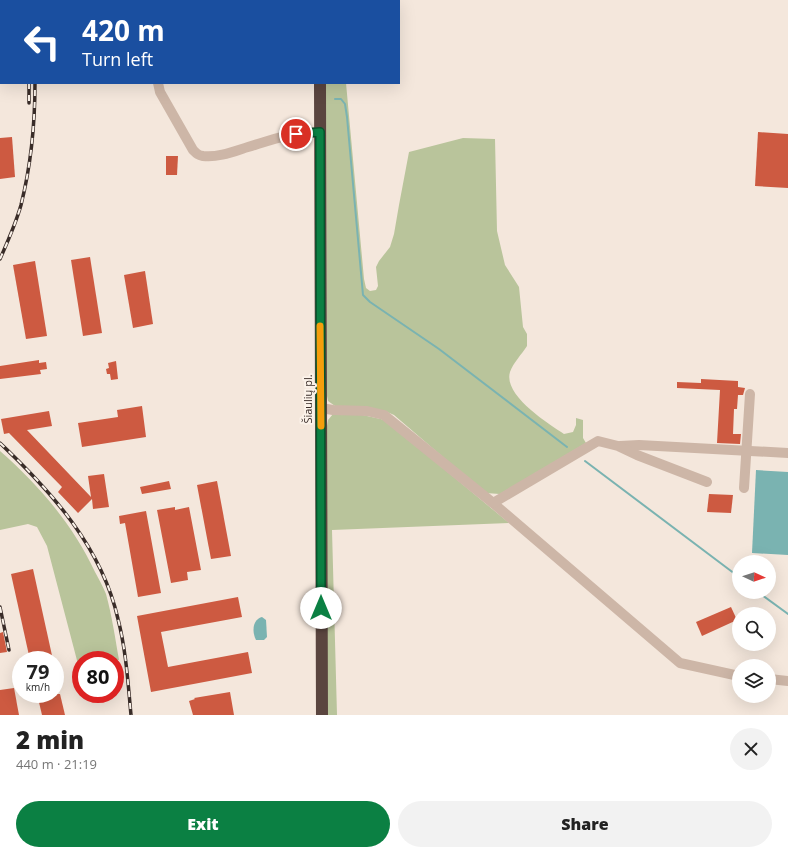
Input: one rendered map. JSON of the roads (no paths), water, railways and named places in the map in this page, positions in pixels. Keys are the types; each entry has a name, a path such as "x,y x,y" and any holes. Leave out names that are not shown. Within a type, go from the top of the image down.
{"highway":[{"name":"Šiaulių pl.","path":"320,84 322,715"}],"street":[{"path":"158,84 160,92 193,150 198,155 205,157 227,154 288,135 304,132 320,132"},
{"path":"744,488 750,394"},
{"path":"321,408 367,411 384,416 493,503 680,663 732,674"},
{"path":"493,503 598,441 618,446 637,455 707,482"},
{"path":"618,446 639,445 788,453"},
{"path":"776,680 788,681"}],"water":[{"path":"756,470 788,472 788,555 752,553"},
{"path":"262,617 266,620 267,637 264,640 256,640 254,633 255,623"}],"waterway":[{"path":"335,99 341,99 345,104 347,117 363,295 370,302 439,349 567,447"},
{"path":"585,461 732,572"},
{"path":"768,599 788,614"}],"railway":[{"path":"29,84 29,103"},
{"path":"0,259 17,218 27,175 32,144 35,84"},
{"path":"0,443 38,481 56,502 87,545 100,568 110,593 121,631 131,715"},
{"path":"0,607 9,650"}]}
